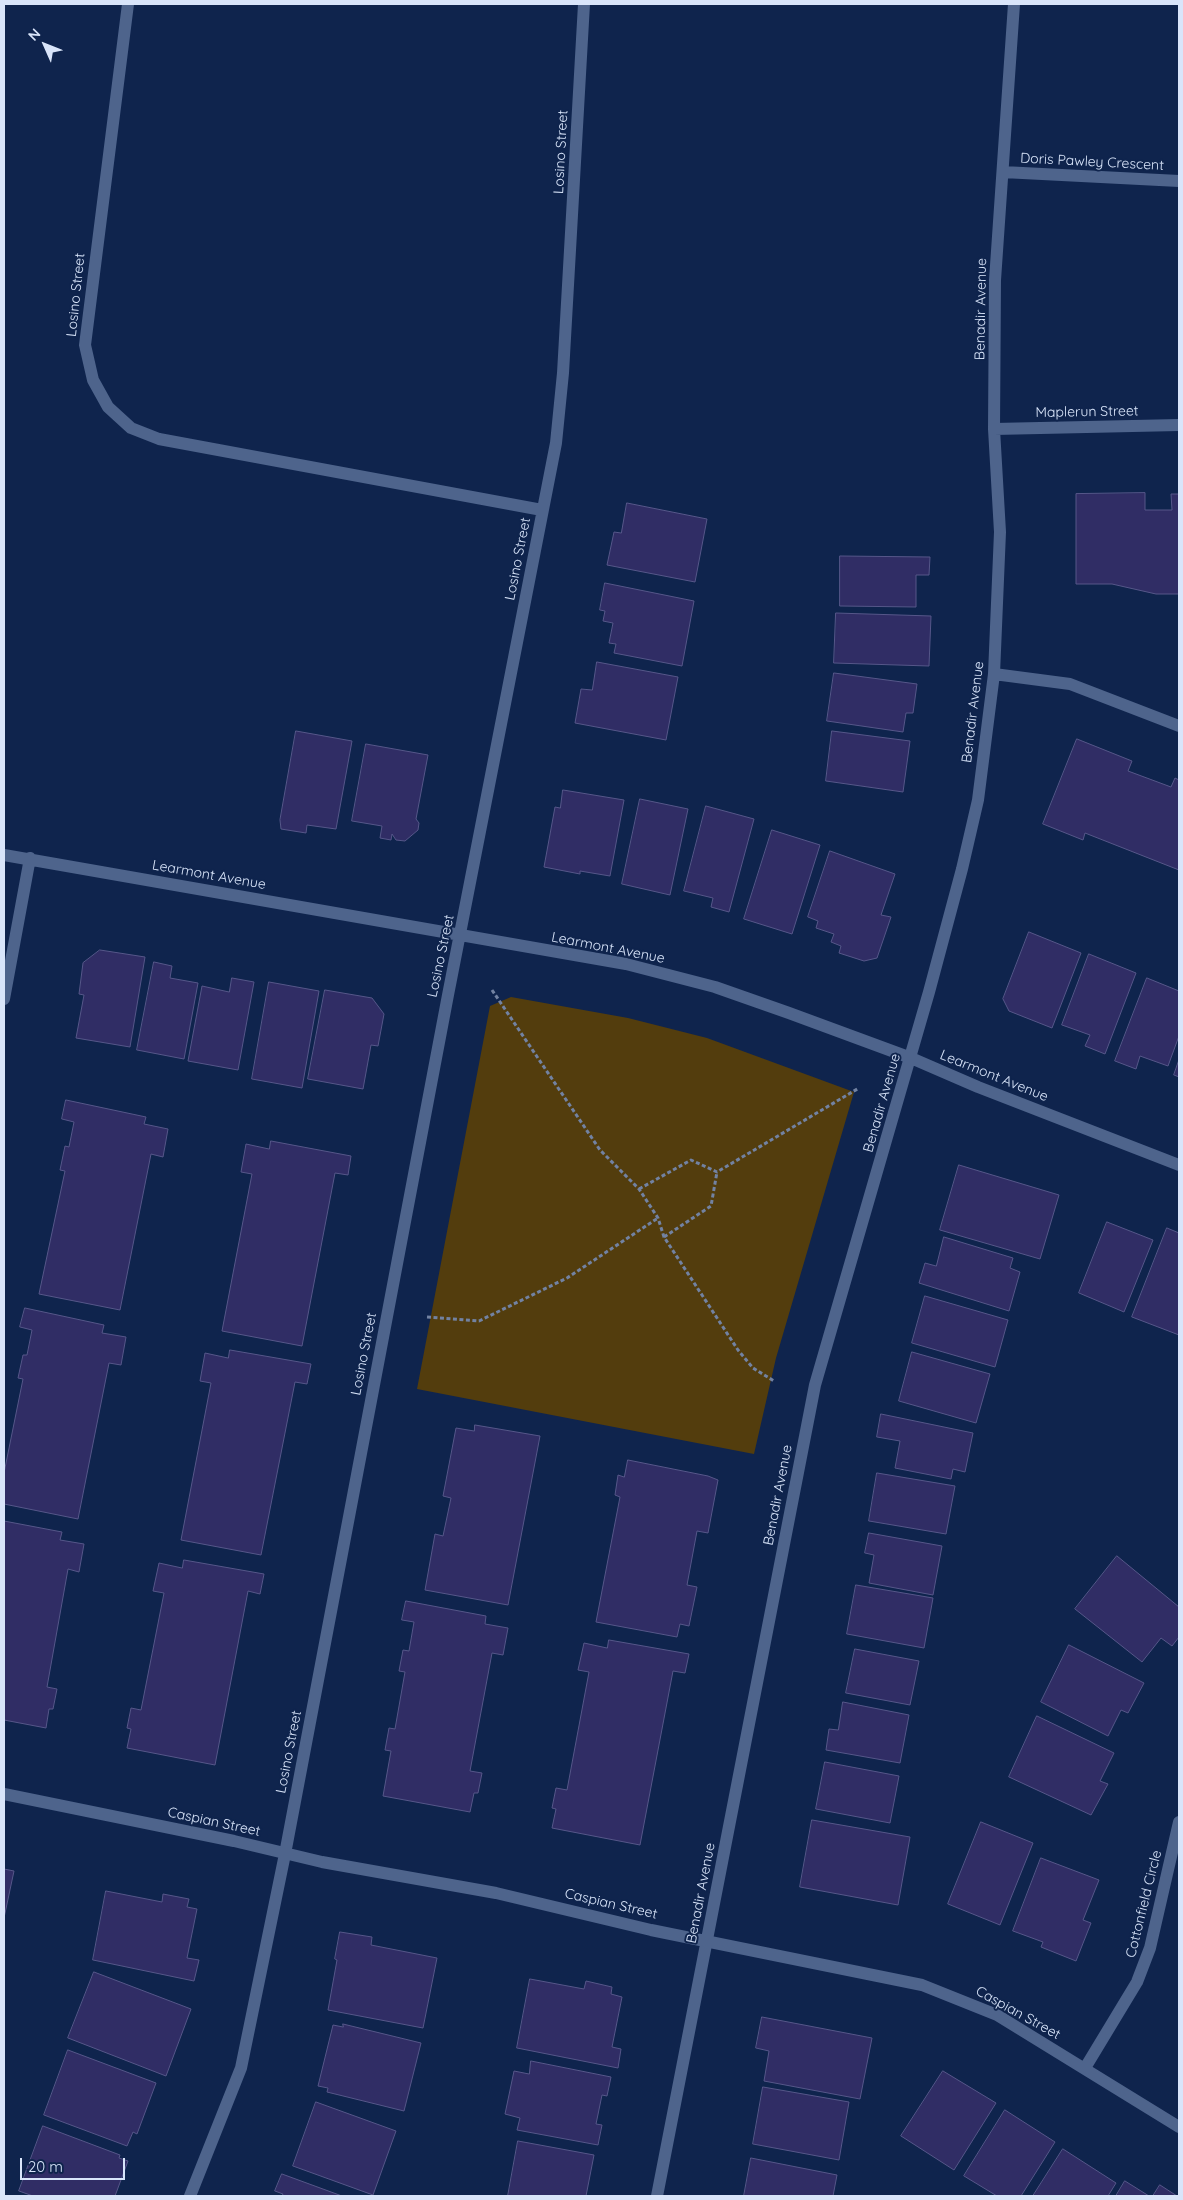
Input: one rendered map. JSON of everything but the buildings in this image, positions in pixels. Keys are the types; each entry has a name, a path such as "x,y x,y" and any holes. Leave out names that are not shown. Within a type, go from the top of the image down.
{"street":[{"name":"Losino Street","path":"128,4 85,345 93,380 108,407 130,428 159,439 542,510"},
{"name":"Losino Street","path":"190,2196 241,2068 285,1854 556,443 563,373 584,4"},
{"name":"Benadir Avenue","path":"657,2196 815,1384 911,1058 962,869 978,800 994,674 1000,532 994,429 995,280 1014,4"},
{"name":"Doris Pawley Crescent","path":"1003,172 1179,181"},
{"name":"Maplerun Street","path":"994,429 1179,425"},
{"path":"994,674 1070,684 1179,726"},
{"name":"Learmont Avenue","path":"4,855 30,858 626,964 715,987 911,1058 978,1087 1179,1165"},
{"path":"4,999 30,858"},
{"name":"Caspian Street","path":"4,1794 234,1840 285,1854 496,1893 707,1941 922,1985 997,2015 1179,2127"},
{"name":"Cottonfield Circle","path":"1085,2068 1137,1982 1150,1948 1179,1822"}],"path":[{"path":"492,990 600,1150 639,1189 658,1218 664,1237 738,1350 753,1368 774,1382"},
{"path":"716,1172 859,1088"},
{"path":"639,1189 691,1160 716,1172"},
{"path":"664,1237 711,1206 716,1172"},
{"path":"427,1317 479,1321 567,1278 658,1218"}],"shaded area":[{"path":"511,997 628,1018 707,1038 854,1092 776,1358 754,1454 417,1389 490,1006"}]}
